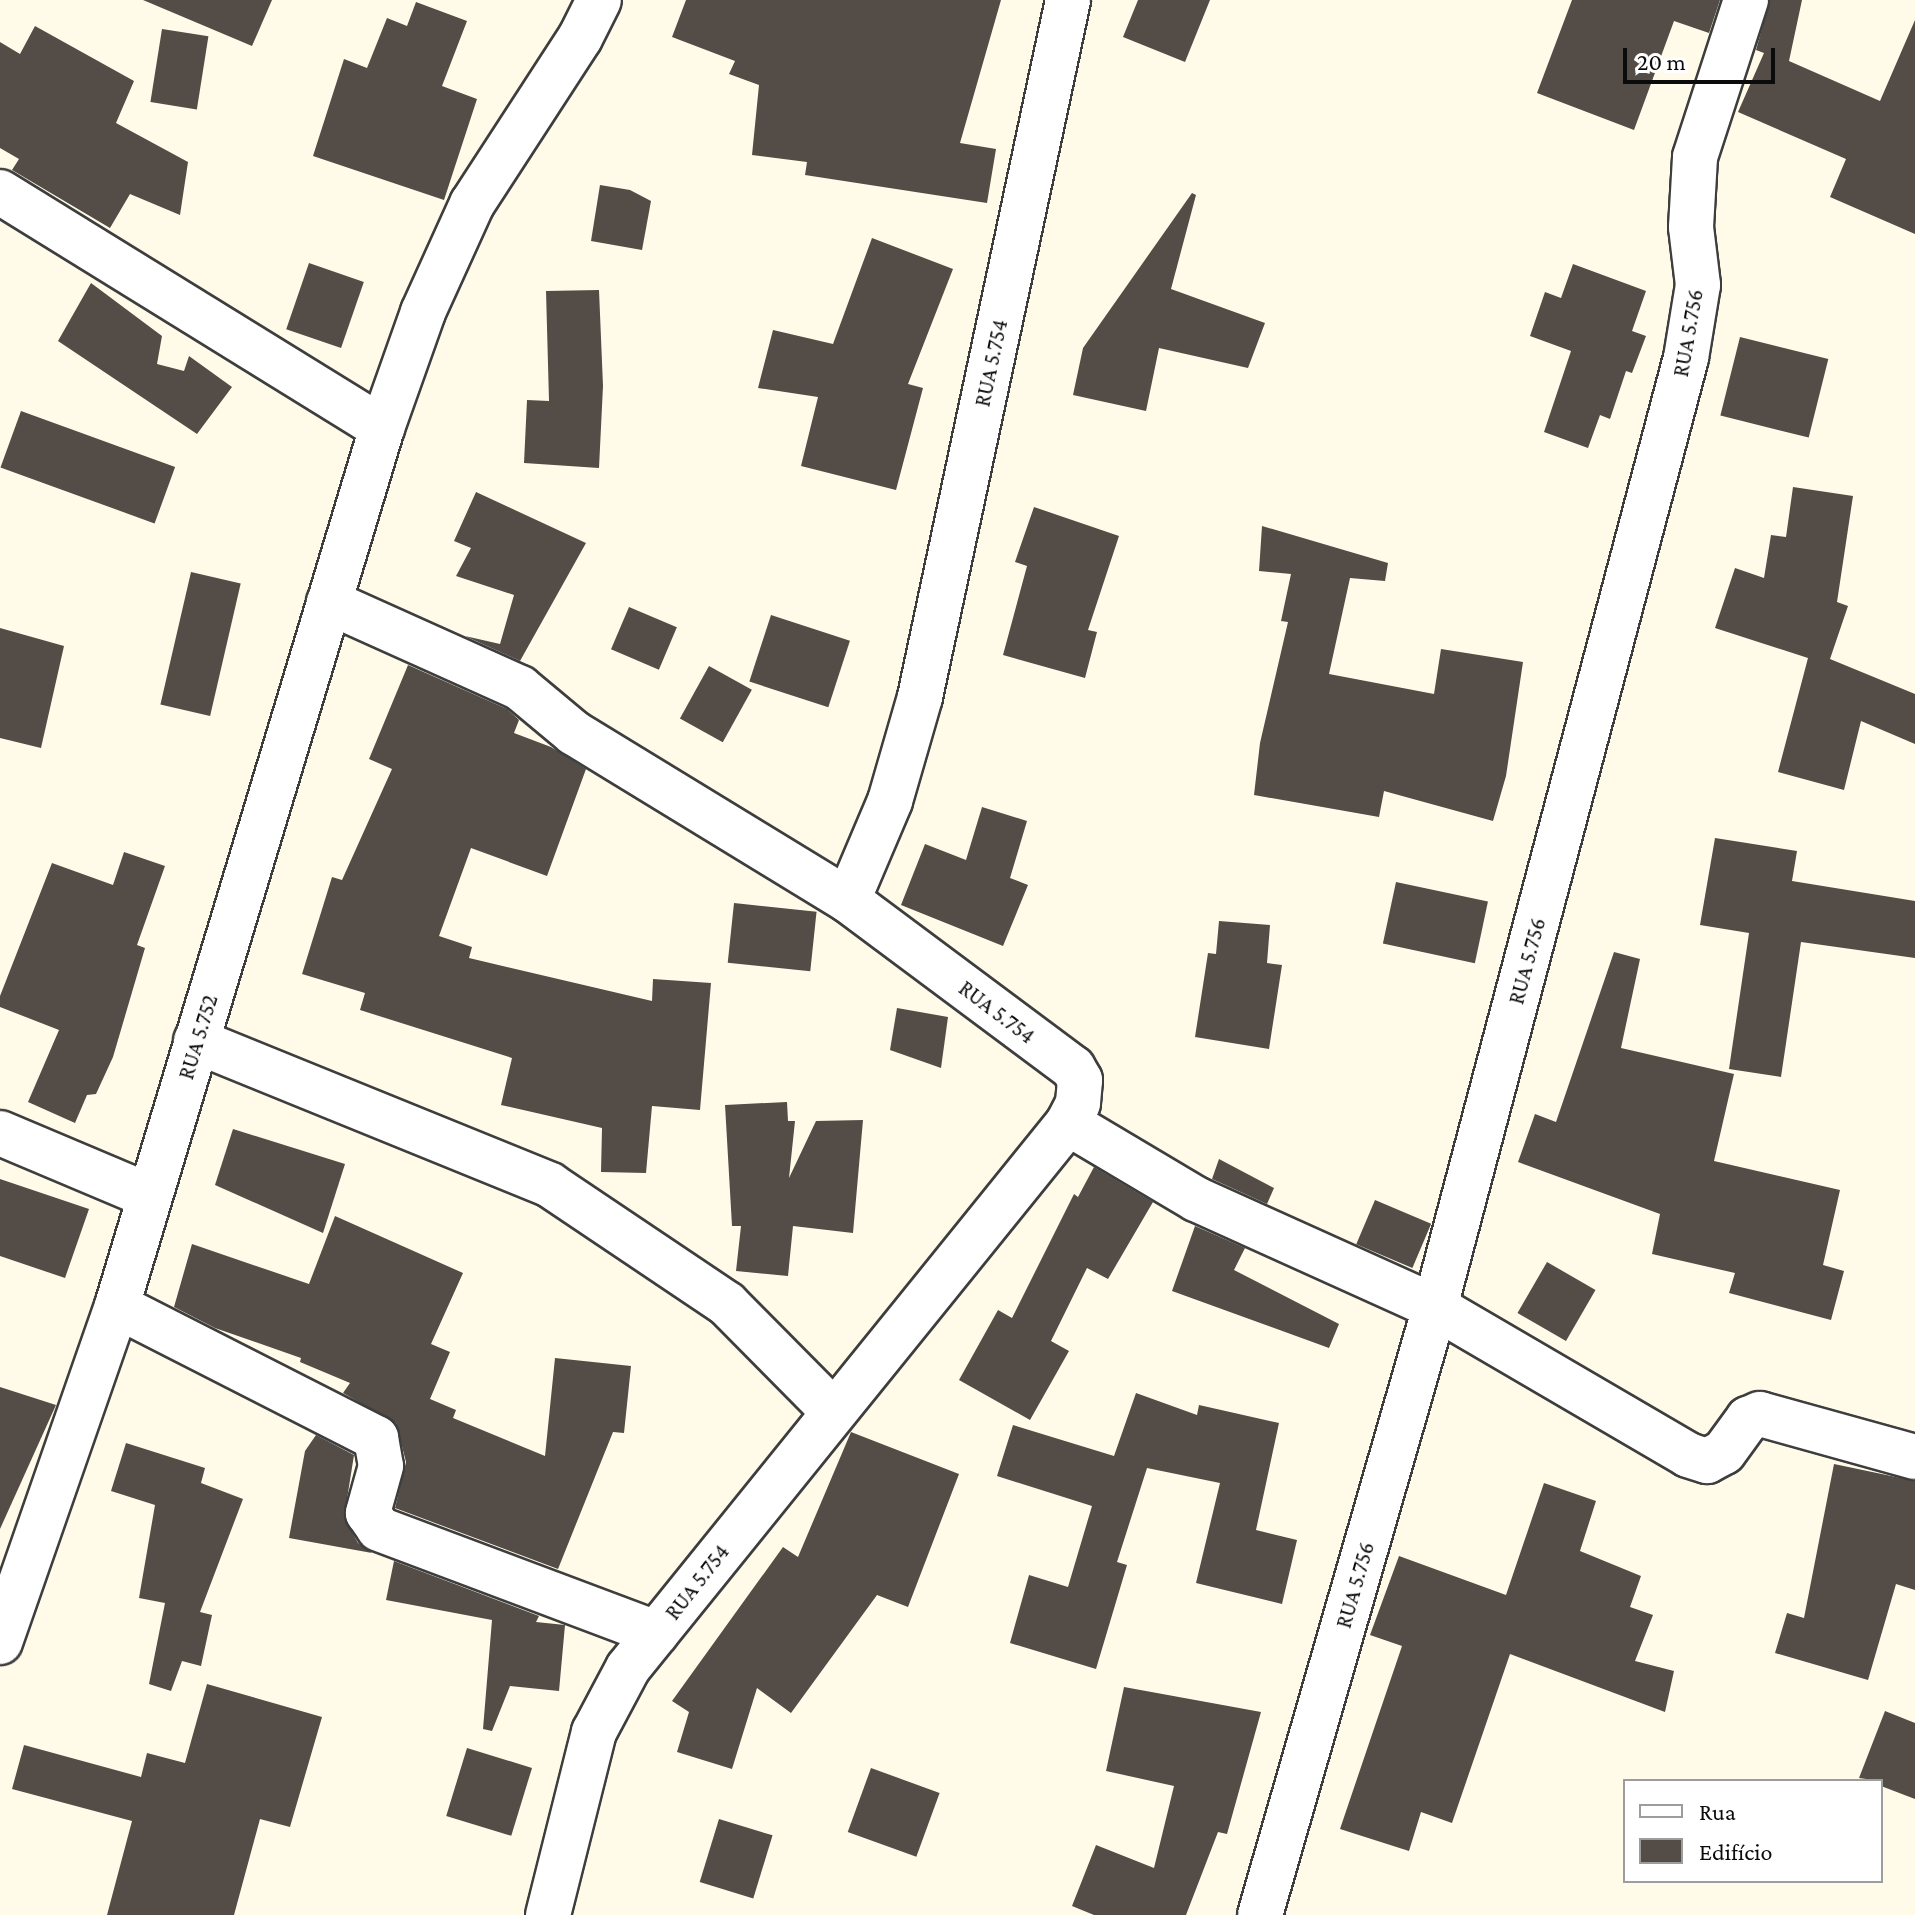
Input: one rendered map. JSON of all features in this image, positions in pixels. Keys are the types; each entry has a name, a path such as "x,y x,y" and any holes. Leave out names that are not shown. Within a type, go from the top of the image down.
{"street":[{"name":"RUA 5.752","path":"0,1642 117,1306 382,428 444,257 599,0"},
{"name":"RUA 5.754","path":"548,1915 594,1732 628,1668 832,1410 1068,1123 1081,1091 1073,1068 848,900 890,801 920,697 1068,0"},
{"name":"RUA 5.756","path":"1260,1915 1435,1307 1686,358 1698,285 1691,227 1695,157 1746,0"},
{"path":"0,192 382,428"},
{"path":"329,602 520,688 574,733 848,900"},
{"path":"196,1041 550,1185 727,1304 832,1410"},
{"path":"1068,1123 1196,1199 1435,1307 1688,1455 1707,1461 1724,1452 1748,1419 1760,1414 1915,1457"},
{"path":"0,1133 149,1196"},
{"path":"117,1306 376,1438 381,1466 368,1513 379,1529 656,1633"}],"building":[{"path":"143,0 272,0 252,46"},
{"path":"686,0 1001,0 960,143 996,149 987,203 805,175 807,162 752,155 759,85 729,74 735,61 672,37"},
{"path":"1138,0 1210,0 1185,62 1123,37"},
{"path":"1572,0 1720,0 1709,33 1674,21 1634,130 1537,93"},
{"path":"1770,0 1802,0 1789,61 1880,101 1915,20 1915,234 1830,197 1846,159 1738,112 1764,53 1756,50"},
{"path":"416,2 467,21 442,86 477,99 444,200 313,156 344,59 367,68 387,18 407,26"},
{"path":"35,26 134,81 116,123 188,162 180,215 130,194 110,228 12,170 19,159 0,148 0,42 20,54"},
{"path":"162,29 208,36 197,109 150,102"},
{"path":"600,185 630,190 651,201 642,250 591,241"},
{"path":"1192,193 1196,195 1171,289 1265,323 1248,368 1159,348 1146,411 1073,395 1083,348"},
{"path":"872,238 953,269 908,384 923,388 896,490 801,466 818,397 758,388 773,330 833,344"},
{"path":"309,263 364,282 341,348 286,329"},
{"path":"1573,264 1646,291 1632,331 1646,336 1632,373 1626,371 1610,419 1600,415 1588,448 1544,432 1571,351 1530,336 1545,292 1561,298"},
{"path":"91,283 162,336 157,364 184,371 189,356 232,387 197,434 58,341"},
{"path":"599,290 603,386 599,468 524,463 527,400 549,401 546,291"},
{"path":"1740,337 1828,359 1809,438 1720,416"},
{"path":"21,411 175,467 155,523 0,467"},
{"path":"1793,487 1853,496 1837,602 1848,606 1830,659 1915,694 1915,744 1861,721 1844,790 1778,772 1808,658 1715,628 1735,568 1764,578 1771,535 1786,537"},
{"path":"476,492 586,543 520,661 465,636 500,644 514,595 456,576 471,548 454,541"},
{"path":"1034,507 1119,536 1088,630 1097,632 1085,678 1003,655 1027,566 1015,562"},
{"path":"1262,526 1388,563 1385,581 1350,578 1329,674 1434,694 1441,649 1523,662 1506,776 1493,821 1384,791 1379,817 1254,795 1260,743 1288,622 1281,621 1291,574 1259,571"},
{"path":"191,572 241,583 210,716 160,705"},
{"path":"629,607 677,627 659,670 611,649"},
{"path":"771,615 850,641 828,707 749,682"},
{"path":"0,628 64,646 41,748 0,738"},
{"path":"408,665 507,709 519,720 514,733 551,747 586,769 547,876 471,848 439,936 472,947 469,958 652,1001 653,979 711,983 700,1110 652,1106 646,1173 601,1172 602,1128 501,1105 512,1058 360,1010 365,993 302,974 332,877 342,880 392,769 369,759"},
{"path":"709,666 752,690 723,742 680,718"},
{"path":"982,807 1027,821 1010,878 1028,885 1003,946 901,905 925,844 966,860"},
{"path":"1715,838 1797,851 1792,881 1915,901 1915,958 1801,942 1781,1077 1729,1069 1749,933 1700,925"},
{"path":"124,852 165,866 137,945 145,948 113,1057 96,1094 87,1095 75,1123 28,1102 59,1030 0,1007 0,996 52,863 113,885"},
{"path":"1396,882 1488,902 1475,963 1383,944"},
{"path":"734,903 817,912 810,971 728,963"},
{"path":"1219,921 1270,925 1267,963 1282,965 1269,1049 1195,1037 1208,953 1216,954"},
{"path":"1614,952 1640,959 1621,1048 1734,1074 1714,1161 1840,1190 1823,1265 1844,1271 1831,1320 1729,1293 1735,1273 1652,1254 1660,1214 1518,1162 1535,1114 1556,1122"},
{"path":"897,1008 948,1017 941,1068 890,1050"},
{"path":"787,1102 788,1121 795,1121 789,1178 816,1121 863,1120 853,1233 793,1226 788,1276 736,1271 741,1226 732,1226 725,1105"},
{"path":"233,1129 345,1164 323,1233 215,1185"},
{"path":"1219,1159 1274,1188 1267,1204 1212,1179"},
{"path":"1094,1167 1153,1202 1108,1279 1087,1268 1051,1341 1069,1351 1030,1420 959,1380 998,1310 1012,1318 1074,1194 1078,1197"},
{"path":"0,1179 89,1209 65,1278 0,1256"},
{"path":"1375,1200 1431,1224 1412,1268 1356,1244"},
{"path":"335,1216 463,1273 431,1344 450,1352 430,1399 456,1410 453,1418 545,1456 555,1358 631,1366 624,1433 613,1432 558,1569 395,1508 406,1462 396,1423 343,1393 350,1383 300,1362 301,1358 215,1328 174,1307 192,1244 309,1284"},
{"path":"1195,1226 1245,1248 1234,1270 1339,1324 1329,1348 1172,1291"},
{"path":"1547,1262 1595,1290 1566,1341 1518,1313"},
{"path":"0,1387 56,1405 0,1529"},
{"path":"1136,1393 1197,1415 1199,1405 1279,1423 1256,1530 1297,1540 1282,1604 1196,1583 1220,1483 1147,1468 1117,1562 1127,1565 1096,1669 1010,1643 1029,1575 1068,1587 1092,1506 997,1476 1013,1425 1114,1456"},
{"path":"851,1432 959,1474 908,1607 877,1595 791,1713 757,1688 732,1769 677,1752 689,1712 672,1701 783,1547 798,1557"},
{"path":"316,1435 354,1455 344,1518 358,1543 372,1553 289,1538 305,1451"},
{"path":"126,1443 205,1468 201,1483 243,1499 200,1612 212,1615 201,1666 182,1661 171,1691 149,1684 165,1603 139,1598 155,1505 111,1491"},
{"path":"1834,1464 1915,1481 1915,1590 1896,1584 1868,1680 1775,1653 1787,1613 1804,1618"},
{"path":"1544,1483 1596,1501 1580,1551 1641,1576 1630,1607 1653,1615 1635,1661 1674,1671 1665,1712 1510,1654 1452,1823 1421,1812 1409,1851 1340,1829 1402,1646 1370,1635 1399,1556 1506,1595"},
{"path":"394,1561 539,1616 536,1622 565,1625 559,1691 510,1686 492,1731 483,1729 492,1620 386,1600"},
{"path":"207,1684 322,1717 290,1827 260,1819 234,1915 107,1915 132,1821 12,1789 24,1745 141,1777 147,1753 185,1763"},
{"path":"1124,1687 1261,1712 1227,1834 1218,1832 1186,1915 1094,1915 1072,1906 1096,1845 1154,1868 1174,1786 1106,1771"},
{"path":"1885,1711 1915,1723 1915,1799 1883,1787 1883,1779 1859,1778"},
{"path":"467,1748 532,1768 511,1836 446,1816"},
{"path":"871,1768 940,1793 916,1857 848,1832"},
{"path":"719,1819 773,1835 753,1898 700,1882"}]}
